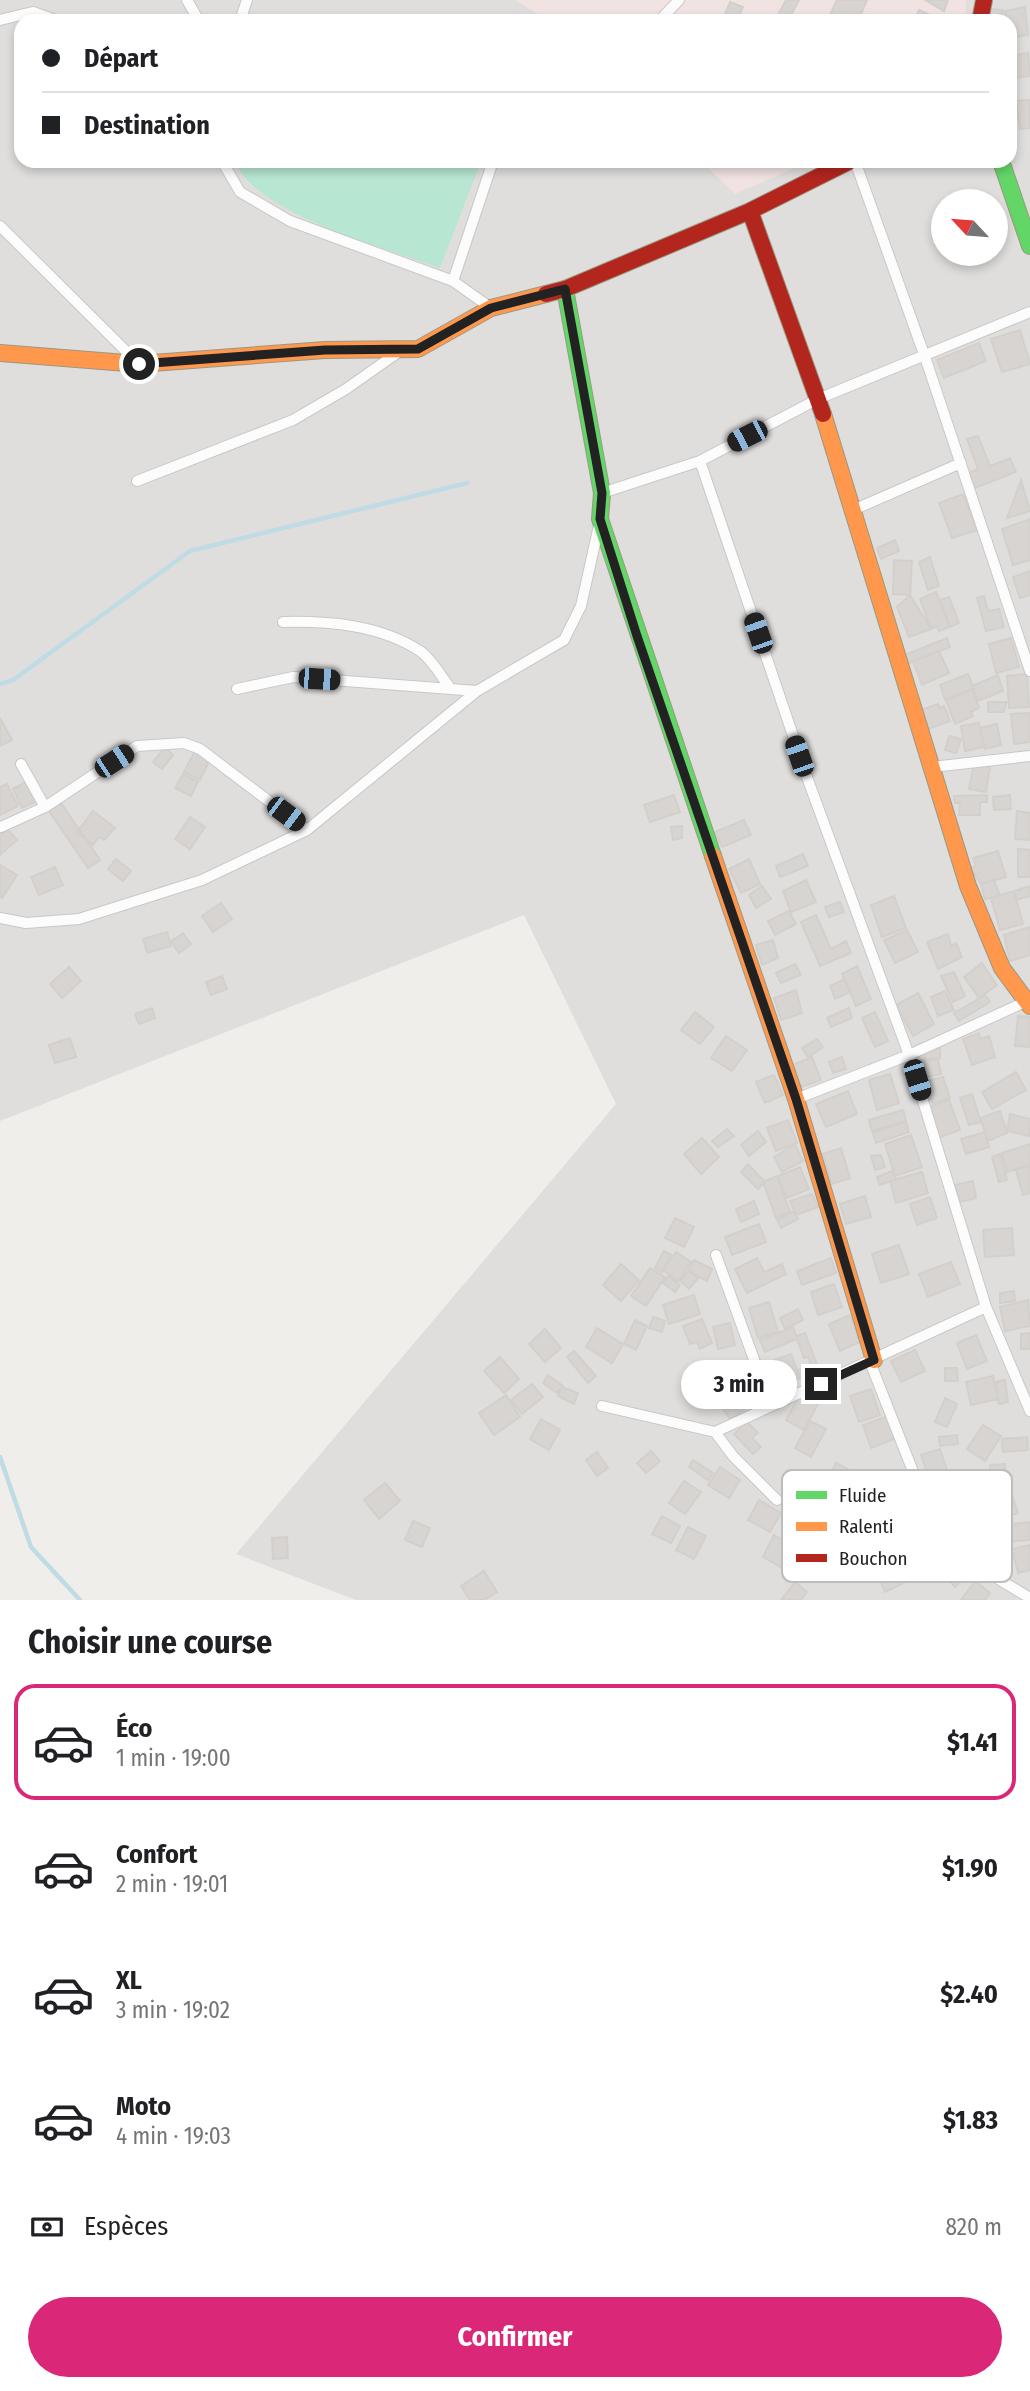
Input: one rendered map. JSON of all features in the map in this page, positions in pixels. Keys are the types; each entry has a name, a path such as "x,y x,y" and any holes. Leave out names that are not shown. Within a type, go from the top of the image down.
{"street":[{"path":"666,14 679,0"},
{"path":"226,168 240,191 290,220 453,281 491,308"},
{"path":"453,281 492,168"},
{"path":"0,353 139,364 325,350 418,349 491,308 565,289 750,211 838,168"},
{"path":"855,168 925,357 1030,671"},
{"path":"1003,168 1030,246"},
{"path":"750,211 818,399 968,886 1002,968 1028,1004 909,1055 796,1099"},
{"path":"0,226 139,364"},
{"path":"0,918 26,923 79,919 202,880 307,830 477,691 564,640 581,606 600,519 602,493 565,289"},
{"path":"602,493 700,461 818,399 1030,312"},
{"path":"137,481 293,420 346,389 402,349"},
{"path":"700,461 808,780 909,1055 986,1307 1030,1411"},
{"path":"853,510 961,463"},
{"path":"600,519 637,636 796,1099 872,1361 913,1470"},
{"path":"284,622 326,621 370,630 422,652 451,689"},
{"path":"237,689 293,677 477,691"},
{"path":"1,827 45,807 137,746 184,743 200,749 307,830"},
{"path":"932,767 1030,756"},
{"path":"21,764 45,807"},
{"path":"716,1255 771,1406"},
{"path":"602,1406 715,1432 986,1307"},
{"path":"715,1432 733,1456 777,1500"},
{"path":"1002,1582 1030,1598"}],"shaded area":[{"path":"0,0 1030,0 1030,1600 356,1600 236,1554 616,1104 524,915 0,1121"},
{"path":"515,0 966,0 966,14 538,14"},
{"path":"708,168 795,168 735,194"}],"green space":[{"path":"239,168 478,168 440,268 357,240 295,213 269,198 248,180"}],"building":[{"path":"786,0 799,0 792,14 779,14"},
{"path":"837,0 867,0 861,14 830,14"},
{"path":"925,0 948,0 944,11"},
{"path":"730,2 743,7 740,14 725,14"},
{"path":"1025,7 1028,35 1017,37 1017,14 1006,14 1005,11"},
{"path":"989,9 1003,10 1003,14 989,14"},
{"path":"1028,53 1030,76 1017,78 1017,55"},
{"path":"1030,100 1030,128 1020,129 1017,101"},
{"path":"1020,330 1030,364 1002,372 991,339"},
{"path":"979,343 986,361 944,378 937,360"},
{"path":"978,436 990,466 1010,458 1016,472 972,489 967,474 978,469 967,439"},
{"path":"1021,480 1030,511 1007,518"},
{"path":"963,494 977,530 952,538 939,503"},
{"path":"1030,519 1030,560 1013,565 1002,529"},
{"path":"895,540 899,551 881,559 877,548"},
{"path":"930,557 939,586 928,590 919,562"},
{"path":"894,560 912,561 910,595 893,594"},
{"path":"1030,571 1030,595 1020,598 1013,577"},
{"path":"936,592 950,627 939,631 937,626 931,629 920,599"},
{"path":"910,595 931,629 909,637 897,607"},
{"path":"984,596 988,611 999,609 1004,627 986,631 977,598"},
{"path":"949,597 959,623 950,627 940,600"},
{"path":"947,638 950,647 909,663 905,655"},
{"path":"1011,638 1019,667 996,673 989,644"},
{"path":"939,651 949,673 922,685 913,661"},
{"path":"968,674 974,688 945,700 940,685"},
{"path":"1027,674 1029,707 1009,708 1007,676"},
{"path":"998,675 1003,691 978,701 972,686"},
{"path":"972,690 979,708 971,712 973,716 955,724 946,700"},
{"path":"988,702 1006,702 1004,712 988,712"},
{"path":"938,704 940,708 944,706 950,721 928,729 921,710"},
{"path":"1030,713 1030,742 1014,744 1011,714"},
{"path":"0,718 12,740 0,746"},
{"path":"979,723 984,747 965,751 961,726"},
{"path":"997,724 1001,745 985,749 980,728"},
{"path":"949,736 961,739 956,753 945,750"},
{"path":"165,747 173,755 162,769 153,762"},
{"path":"195,751 210,759 200,780 184,772"},
{"path":"974,764 990,767 986,792 969,789"},
{"path":"183,774 198,782 191,796 175,788"},
{"path":"28,781 37,801 22,808 13,789"},
{"path":"7,784 18,806 0,815 0,787"},
{"path":"674,795 680,812 650,822 644,805"},
{"path":"987,795 987,802 980,802 980,815 959,815 960,803 955,803 954,796"},
{"path":"1010,795 1011,809 994,810 993,797"},
{"path":"61,803 100,860 88,868 49,811"},
{"path":"93,811 115,828 104,840 99,837 93,845 77,832"},
{"path":"1017,811 1030,813 1030,840 1015,839"},
{"path":"190,817 205,827 190,849 175,839"},
{"path":"744,820 751,835 722,847 715,832"},
{"path":"682,826 682,838 673,840 671,827"},
{"path":"7,829 17,840 0,855 0,836"},
{"path":"1018,849 1030,850 1030,877 1018,877"},
{"path":"998,851 1006,877 981,884 971,868 976,866 973,858"},
{"path":"803,854 808,866 780,877 776,866"},
{"path":"116,859 131,871 123,881 108,869"},
{"path":"749,859 760,884 741,893 729,869"},
{"path":"0,865 17,875 2,898 0,897"},
{"path":"55,867 63,885 39,895 31,877"},
{"path":"806,880 816,902 791,912 783,891"},
{"path":"994,880 1000,896 985,899 981,884"},
{"path":"762,886 771,899 756,908 749,895"},
{"path":"1030,886 1030,896 1016,900 1014,891"},
{"path":"1014,891 1023,924 1000,930 991,898"},
{"path":"894,896 906,928 882,937 871,905"},
{"path":"840,902 844,912 829,917 825,907"},
{"path":"221,903 232,919 213,932 202,916"},
{"path":"789,911 796,924 775,935 768,921"},
{"path":"816,915 831,949 846,941 851,953 820,966 801,922"},
{"path":"1030,927 1030,955 1010,961 1004,935"},
{"path":"907,930 918,952 895,963 884,940"},
{"path":"167,932 171,946 147,953 143,939"},
{"path":"183,933 191,944 179,953 171,941"},
{"path":"948,934 951,946 956,943 962,957 938,969 927,942"},
{"path":"773,940 778,958 762,965 756,945"},
{"path":"982,963 997,985 979,998 964,977"},
{"path":"795,964 801,975 781,983 776,973"},
{"path":"857,966 871,999 856,1006 842,974"},
{"path":"69,967 81,981 62,998 50,984"},
{"path":"954,972 965,996 953,1002 941,976"},
{"path":"222,976 227,989 211,995 206,982"},
{"path":"845,979 850,992 835,999 830,986"},
{"path":"796,990 802,1013 781,1020 774,998"},
{"path":"945,991 954,1010 938,1016 931,997"},
{"path":"918,993 934,1024 913,1036 896,1005"},
{"path":"985,995 990,1002 959,1021 954,1013"},
{"path":"152,1008 155,1018 139,1024 135,1014"},
{"path":"849,1008 852,1018 831,1027 827,1018"},
{"path":"695,1012 714,1027 700,1044 681,1030"},
{"path":"875,1012 888,1041 875,1047 862,1018"},
{"path":"1018,1016 1030,1017 1030,1047 1015,1046"},
{"path":"979,1033 980,1039 989,1036 995,1057 972,1065 963,1039"},
{"path":"726,1036 747,1050 732,1071 711,1058"},
{"path":"70,1038 76,1057 55,1063 49,1045"},
{"path":"817,1039 823,1047 808,1057 802,1048"},
{"path":"940,1048 940,1058 925,1060 924,1049"},
{"path":"812,1057 821,1080 801,1087 792,1065"},
{"path":"842,1057 846,1069 833,1073 829,1062"},
{"path":"938,1059 941,1074 922,1078 920,1061"},
{"path":"1016,1072 1026,1090 992,1109 982,1092"},
{"path":"890,1074 899,1103 877,1110 869,1080"},
{"path":"774,1075 783,1095 765,1103 756,1082"},
{"path":"943,1077 950,1098 933,1104 931,1099 928,1100 923,1082"},
{"path":"848,1091 857,1114 826,1127 816,1104"},
{"path":"972,1094 981,1122 969,1125 960,1098"},
{"path":"949,1100 960,1130 938,1138 927,1108"},
{"path":"903,1110 906,1121 872,1131 869,1120"},
{"path":"1000,1111 1007,1133 988,1141 980,1118"},
{"path":"1010,1114 1030,1119 1029,1136 1007,1131"},
{"path":"788,1120 797,1143 776,1151 767,1128"},
{"path":"906,1122 909,1132 876,1143 873,1133"},
{"path":"727,1129 734,1136 718,1147 712,1141"},
{"path":"758,1131 766,1142 749,1156 741,1145"},
{"path":"985,1132 989,1147 966,1154 961,1139"},
{"path":"911,1135 922,1167 895,1176 885,1144"},
{"path":"702,1138 719,1157 701,1174 684,1154"},
{"path":"1030,1144 1030,1165 1007,1172 1002,1153"},
{"path":"795,1145 803,1161 782,1172 774,1157"},
{"path":"841,1148 850,1178 832,1184 823,1154"},
{"path":"1000,1154 1007,1180 999,1182 992,1157"},
{"path":"881,1155 885,1167 875,1170 871,1156"},
{"path":"748,1164 765,1182 758,1189 741,1172"},
{"path":"1030,1166 1030,1193 1023,1195 1016,1170"},
{"path":"800,1167 809,1189 787,1198 778,1176"},
{"path":"892,1171 896,1179 880,1185 877,1177"},
{"path":"922,1172 928,1193 896,1203 890,1181"},
{"path":"777,1176 790,1212 776,1218 763,1182"},
{"path":"973,1181 976,1198 959,1202 955,1185"},
{"path":"812,1194 818,1207 796,1215 790,1201"},
{"path":"865,1196 871,1217 846,1224 840,1204"},
{"path":"930,1197 937,1218 917,1225 910,1204"},
{"path":"754,1201 759,1214 741,1222 736,1209"},
{"path":"794,1211 798,1219 781,1228 777,1220"},
{"path":"675,1218 694,1227 684,1247 665,1238"},
{"path":"759,1224 766,1242 732,1255 725,1237"},
{"path":"1012,1228 1014,1255 985,1257 983,1230"},
{"path":"899,1245 909,1274 881,1283 872,1254"},
{"path":"664,1251 671,1255 662,1272 655,1268"},
{"path":"676,1252 691,1262 678,1281 663,1270"},
{"path":"757,1258 764,1272 782,1264 786,1274 747,1293 735,1269"},
{"path":"831,1258 836,1273 802,1285 797,1271"},
{"path":"694,1260 712,1269 707,1281 688,1271"},
{"path":"951,1262 960,1284 928,1297 919,1274"},
{"path":"621,1264 639,1280 621,1301 603,1285"},
{"path":"650,1268 665,1277 646,1306 631,1296"},
{"path":"689,1270 698,1278 689,1289 680,1281"},
{"path":"668,1276 680,1285 675,1292 663,1283"},
{"path":"834,1284 842,1307 818,1315 811,1292"},
{"path":"1014,1291 1015,1301 1000,1303 1000,1293"},
{"path":"694,1295 700,1314 669,1324 663,1305"},
{"path":"1028,1300 1030,1326 1005,1331 1000,1307"},
{"path":"769,1302 778,1332 758,1338 749,1308"},
{"path":"798,1309 803,1320 785,1329 780,1318"},
{"path":"850,1315 860,1342 840,1351 829,1324"},
{"path":"653,1317 665,1321 662,1332 649,1328"},
{"path":"702,1319 712,1343 700,1349 697,1342 690,1344 683,1326"},
{"path":"635,1320 647,1326 636,1350 624,1344"},
{"path":"730,1323 735,1345 718,1349 713,1327"},
{"path":"793,1327 797,1339 765,1352 760,1340"},
{"path":"597,1328 623,1344 612,1363 586,1347"},
{"path":"545,1329 561,1348 545,1362 529,1344"},
{"path":"805,1333 819,1370 801,1377 798,1370 811,1365 808,1357 804,1358 796,1336"},
{"path":"1030,1333 1030,1349 1021,1349 1021,1334"},
{"path":"976,1335 987,1361 967,1369 957,1343"},
{"path":"915,1350 925,1371 901,1382 891,1361"},
{"path":"574,1351 596,1376 588,1383 567,1357"},
{"path":"791,1354 800,1378 776,1387 767,1363"},
{"path":"500,1357 519,1379 504,1393 484,1371"},
{"path":"727,1364 737,1383 719,1394 708,1375"},
{"path":"945,1368 957,1368 958,1381 945,1381"},
{"path":"701,1373 713,1390 693,1405 681,1387"},
{"path":"548,1375 563,1386 557,1393 543,1383"},
{"path":"993,1376 998,1399 971,1405 966,1382"},
{"path":"1005,1380 1008,1402 999,1404 996,1382"},
{"path":"532,1384 543,1397 522,1414 511,1400"},
{"path":"562,1387 578,1393 574,1404 558,1396"},
{"path":"740,1387 752,1405 730,1419 718,1401"},
{"path":"871,1389 880,1415 859,1422 850,1396"},
{"path":"506,1395 520,1417 494,1435 479,1413"},
{"path":"800,1395 818,1404 804,1430 786,1420"},
{"path":"945,1398 957,1404 947,1427 935,1422"},
{"path":"888,1416 896,1438 871,1448 863,1425"},
{"path":"541,1419 560,1430 549,1450 530,1439"},
{"path":"810,1421 826,1429 811,1457 795,1448"},
{"path":"747,1422 758,1433 752,1438 761,1447 753,1454 734,1434"},
{"path":"983,1425 1001,1436 985,1461 967,1449"},
{"path":"957,1435 958,1444 940,1446 939,1437"},
{"path":"1027,1437 1028,1450 1003,1452 1002,1439"},
{"path":"940,1449 947,1470 926,1470 921,1455"},
{"path":"651,1451 660,1461 646,1473 637,1463"},
{"path":"597,1452 608,1468 597,1476 586,1460"},
{"path":"693,1460 713,1473 708,1480 689,1467"},
{"path":"836,1463 849,1470 832,1470"},
{"path":"1005,1464 1006,1470 990,1470 990,1465"},
{"path":"720,1467 740,1480 729,1498 708,1485"},
{"path":"684,1481 701,1492 685,1514 669,1503"},
{"path":"385,1483 400,1501 379,1519 364,1500"},
{"path":"1012,1495 1018,1513 1012,1515"},
{"path":"759,1500 781,1513 770,1532 748,1520"},
{"path":"662,1516 680,1526 671,1543 652,1534"},
{"path":"413,1521 430,1528 422,1547 405,1540"},
{"path":"1030,1522 1030,1540 1012,1541 1012,1524"},
{"path":"688,1527 706,1536 694,1559 676,1550"},
{"path":"774,1535 782,1539 781,1567 763,1557"},
{"path":"287,1537 288,1558 273,1559 272,1538"},
{"path":"1030,1545 1030,1570 1018,1573 1012,1549"},
{"path":"484,1571 497,1592 484,1600 470,1600 461,1586"},
{"path":"795,1582 807,1592 801,1600 781,1600"},
{"path":"881,1582 904,1582 904,1583 885,1592"},
{"path":"974,1582 990,1593 985,1600 961,1600"}],"waterway":[{"path":"0,684 13,680 190,551 467,483"},
{"path":"0,1457 31,1547 80,1600"}],"traffic: fast":[{"path":"1003,168 1030,246"},
{"path":"565,289 602,493 600,519 713,856"}],"traffic: slow":[{"path":"0,353 139,364 325,350 418,349 491,308 546,294"},
{"path":"823,414 968,886 1002,968 1030,1006"},
{"path":"713,856 796,1099 874,1360"}],"traffic: jam":[{"path":"981,14 984,0"},
{"path":"546,294 565,289 750,211 836,168"},
{"path":"750,211 823,414"}],"route":[{"path":"139,364 325,350 418,349 491,308 565,289 602,493 600,519 637,636 796,1099 874,1360 821,1384"}]}
